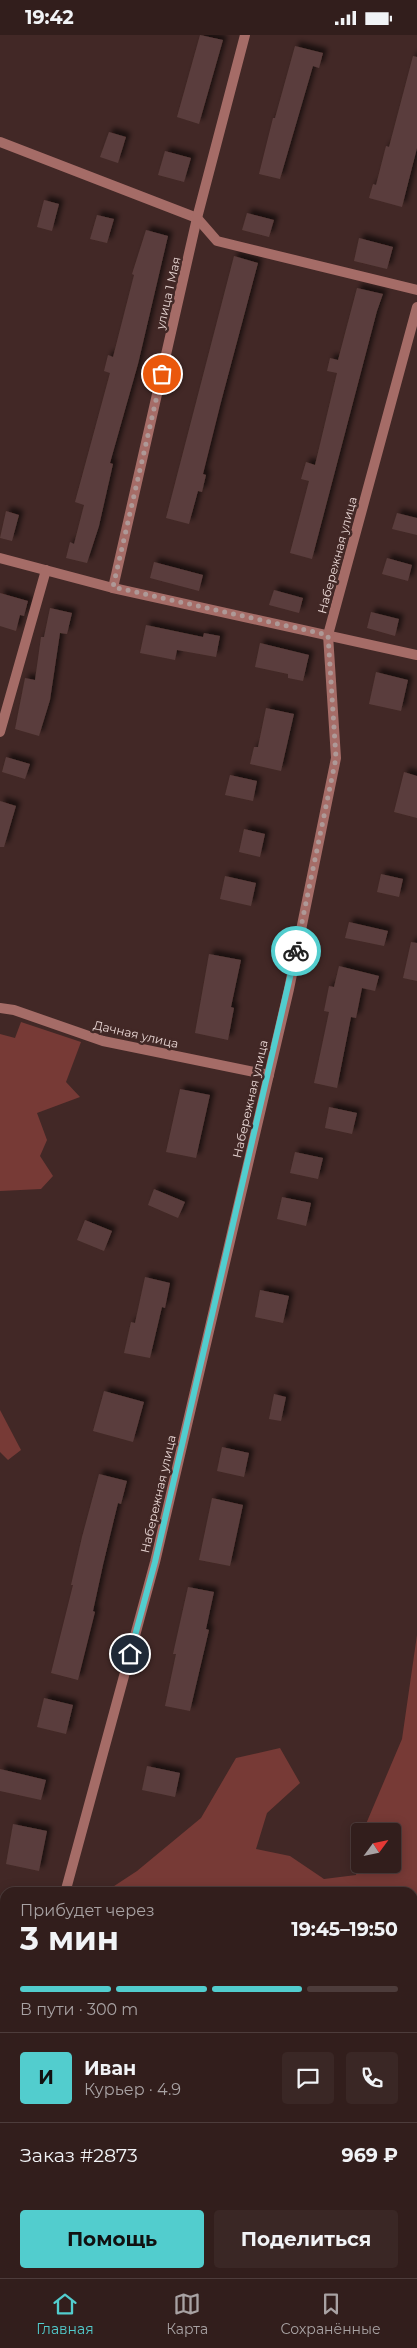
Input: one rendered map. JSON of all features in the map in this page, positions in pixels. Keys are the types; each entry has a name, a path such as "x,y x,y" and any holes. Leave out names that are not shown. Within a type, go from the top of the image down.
{"street":[{"name":"улица 1 Мая","path":"113,587 198,218 245,35"},
{"path":"0,142 198,218 217,241 417,290"},
{"name":"Набережная улица","path":"67,1887 155,1562 289,989 336,758 328,635 417,307"},
{"path":"0,559 113,587 417,655"},
{"path":"0,732 46,570"},
{"name":"Дачная улица","path":"0,1008 14,1010 104,1041 269,1075"}],"shaded area":[{"path":"21,1022 81,1042 66,1082 80,1097 37,1113 47,1140 40,1156 53,1176 41,1189 0,1191 0,1034 15,1038"},
{"path":"0,1410 21,1450 8,1460 0,1452"},
{"path":"417,1635 417,1887 113,1887 137,1871 201,1818 236,1758 280,1748 300,1783 267,1813 256,1849 290,1856 324,1879 356,1875 356,1873 401,1873 401,1823 366,1823 402,1739"}],"building":[{"path":"200,35 223,40 199,124 177,117"},
{"path":"295,46 323,53 319,68 313,66 280,179 259,174 273,118 275,118"},
{"path":"413,56 417,57 417,148 402,207 369,198 373,184 376,185 386,146 389,147"},
{"path":"109,132 126,137 118,163 100,157"},
{"path":"165,151 191,158 184,182 158,175"},
{"path":"44,200 59,204 52,231 37,227"},
{"path":"247,213 274,220 269,237 242,230"},
{"path":"97,215 114,219 107,243 90,239"},
{"path":"146,230 168,236 138,364 110,463 113,464 99,526 87,563 66,558 70,542 74,544 84,505 75,502 110,373 104,371 108,355 113,357 134,275 132,274"},
{"path":"359,238 393,247 387,269 354,261"},
{"path":"234,256 258,263 203,474 206,475 202,492 198,491 189,524 166,518"},
{"path":"357,288 383,294 312,559 290,553 309,481 301,479 306,462 315,465 337,373 327,371 330,358 338,360"},
{"path":"6,511 19,515 12,541 0,538"},
{"path":"397,513 417,518 417,535 392,529"},
{"path":"387,558 412,565 408,581 382,574"},
{"path":"154,562 203,575 199,591 150,578"},
{"path":"274,590 303,598 299,613 269,605"},
{"path":"0,593 28,601 24,616 20,615 16,631 0,626"},
{"path":"50,608 72,613 67,634 60,633 50,700 39,736 15,729 25,678 35,680 41,637 44,637"},
{"path":"371,612 399,619 395,636 367,628"},
{"path":"146,625 203,637 204,633 220,636 216,657 177,650 175,660 140,653"},
{"path":"260,643 309,655 303,681 288,678 288,674 255,667"},
{"path":"376,672 408,680 401,711 369,704"},
{"path":"266,708 294,714 281,771 250,764 254,747 258,747"},
{"path":"6,757 30,764 25,779 2,772"},
{"path":"404,772 417,776 417,818 394,812"},
{"path":"230,775 257,781 253,801 225,795"},
{"path":"0,801 16,806 4,847 0,847"},
{"path":"244,829 265,834 260,857 239,852"},
{"path":"381,874 403,879 399,897 377,892"},
{"path":"225,876 256,883 251,906 220,899"},
{"path":"349,922 388,931 384,946 345,938"},
{"path":"411,942 417,943 417,981 403,978"},
{"path":"209,954 241,960 231,1007 234,1008 228,1040 195,1033"},
{"path":"339,966 379,976 375,991 362,988 356,1018 351,1017 337,1088 314,1083 329,1012 324,1011 329,986 334,987"},
{"path":"180,1089 210,1095 196,1158 166,1152"},
{"path":"329,1107 357,1113 352,1134 325,1128"},
{"path":"295,1152 323,1158 318,1179 290,1173"},
{"path":"154,1189 185,1202 178,1218 148,1205"},
{"path":"282,1197 311,1203 306,1226 277,1219"},
{"path":"85,1220 112,1231 104,1251 77,1240"},
{"path":"145,1277 170,1283 165,1308 162,1307 150,1358 124,1353 131,1322 135,1323"},
{"path":"260,1290 289,1296 283,1323 255,1317"},
{"path":"104,1391 144,1402 133,1442 93,1431"},
{"path":"274,1394 286,1397 281,1421 269,1419"},
{"path":"222,1447 249,1453 244,1477 217,1471"},
{"path":"99,1474 127,1481 121,1504 118,1503 93,1611 95,1612 78,1680 51,1673 73,1585 71,1585 82,1537"},
{"path":"212,1498 243,1505 230,1566 199,1560"},
{"path":"188,1587 214,1592 206,1629 209,1630 190,1711 165,1706 176,1654 173,1654"},
{"path":"44,1698 73,1705 66,1734 37,1727"},
{"path":"147,1766 180,1773 175,1797 142,1790"},
{"path":"0,1769 46,1780 41,1800 0,1791"},
{"path":"13,1824 47,1831 39,1871 6,1864"}],"way so far":[{"path":"162,374 113,587 328,635 336,758 296,951"}],"route":[{"path":"130,1654 155,1562 289,989 296,951"}]}
